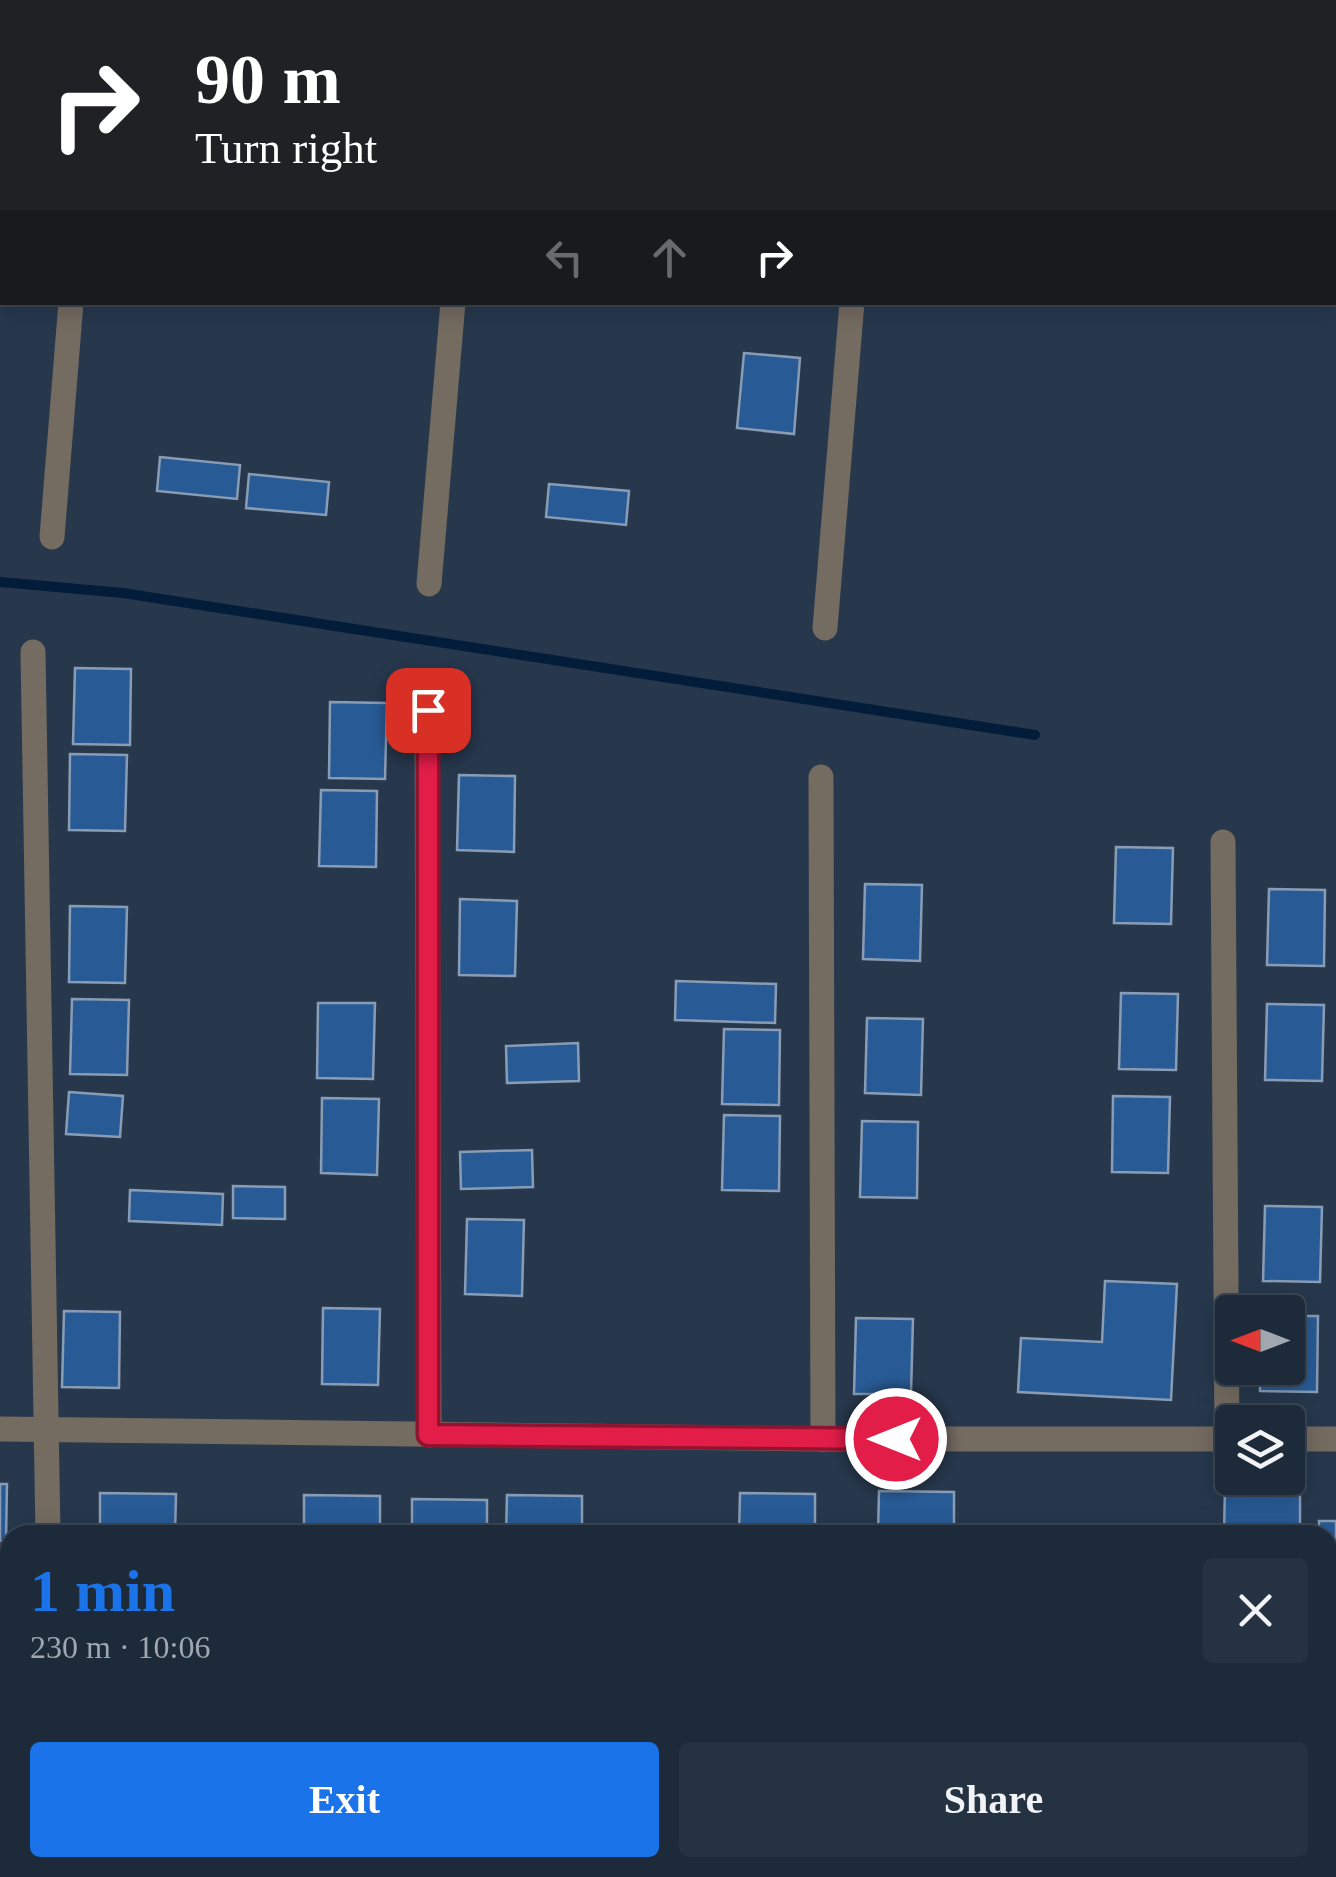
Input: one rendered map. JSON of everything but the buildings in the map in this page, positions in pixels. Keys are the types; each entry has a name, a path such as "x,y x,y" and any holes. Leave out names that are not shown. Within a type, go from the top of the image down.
{"street":[{"path":"52,536 71,305"},
{"path":"428,584 453,305"},
{"path":"825,628 852,305"},
{"path":"32,652 48,1525"},
{"path":"428,710 428,1435"},
{"path":"821,776 823,1439"},
{"path":"1223,842 1230,1405"},
{"path":"0,1428 823,1439 1215,1439"},
{"path":"1305,1439 1336,1440"}],"waterway":[{"path":"0,582 123,593 1035,735"}],"route":[{"path":"428,710 428,1435 896,1439"}]}
